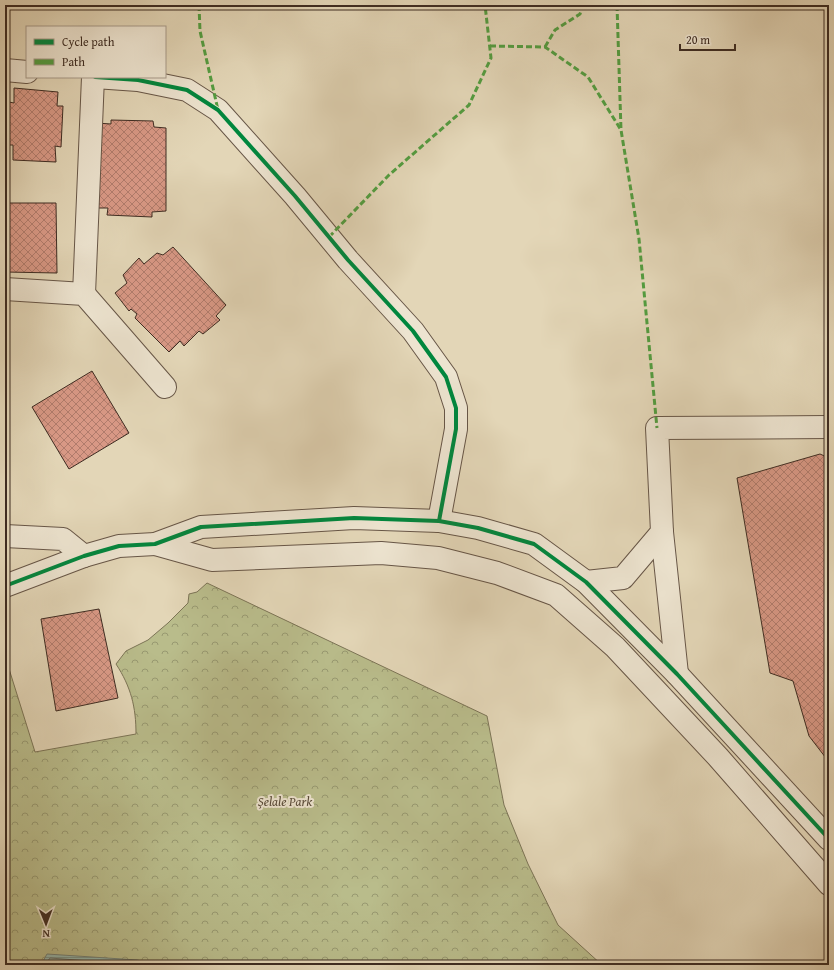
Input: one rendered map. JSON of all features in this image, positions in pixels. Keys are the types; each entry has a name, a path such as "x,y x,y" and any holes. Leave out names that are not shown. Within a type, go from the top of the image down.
{"street":[{"path":"5,70 26,72"},
{"path":"94,78 84,294 165,387"},
{"path":"109,78 138,80 187,90 218,110 295,196 348,260 413,331 446,377 456,408 456,429 439,521"},
{"path":"5,289 84,294"},
{"path":"678,674 662,532 657,428 829,427"},
{"path":"5,586 84,556 119,546 155,544 201,527 354,518 439,521 478,528 534,544 586,582 678,674 829,839"},
{"path":"586,582 622,578 662,532"},
{"path":"5,536 63,539 84,556"},
{"path":"155,544 212,560 381,553 438,558 497,573 556,595 615,647 718,758 829,884"}],"green space":[{"name":"Şelale Park","path":"207,583 487,716 504,805 528,864 558,925 602,965 5,965 5,656 35,752 136,734 132,698 116,664 126,651 148,640 168,623 188,603 189,594 197,592"}],"water":[{"path":"47,954 137,960 163,965 41,965"}],"building":[{"path":"14,88 58,92 57,106 63,106 61,147 55,146 56,162 13,160 13,145 9,145 9,102 14,103"},
{"path":"111,120 153,121 154,127 166,128 166,211 152,212 152,217 107,215 108,208 96,208 96,123 111,124"},
{"path":"5,203 56,203 57,273 5,272"},
{"path":"173,247 226,305 216,316 220,320 203,334 199,331 184,346 180,341 169,352 135,318 137,314 131,309 129,311 115,293 127,283 123,275 139,258 144,264 157,253 163,255"},
{"path":"92,371 129,433 69,469 32,407"},
{"path":"820,454 829,458 829,762 809,736 793,681 770,673 737,478"},
{"path":"99,609 118,698 56,711 41,619"}],"marked path":[{"path":"199,5 200,31 218,110"},
{"path":"329,237 389,175 469,105 491,58 485,5"},
{"path":"545,47 555,30 580,14 583,5"},
{"path":"617,5 621,130"},
{"path":"490,46 545,47 588,77 621,130 639,239 657,428"}],"cycle path":[{"path":"109,78 138,80 187,90 218,110 295,196 348,260 413,331 446,377 456,408 456,429 439,521"},
{"path":"5,586 84,556 119,546 155,544 201,527 354,518 439,521 478,528 534,544 586,582 677,674 829,839"}]}
